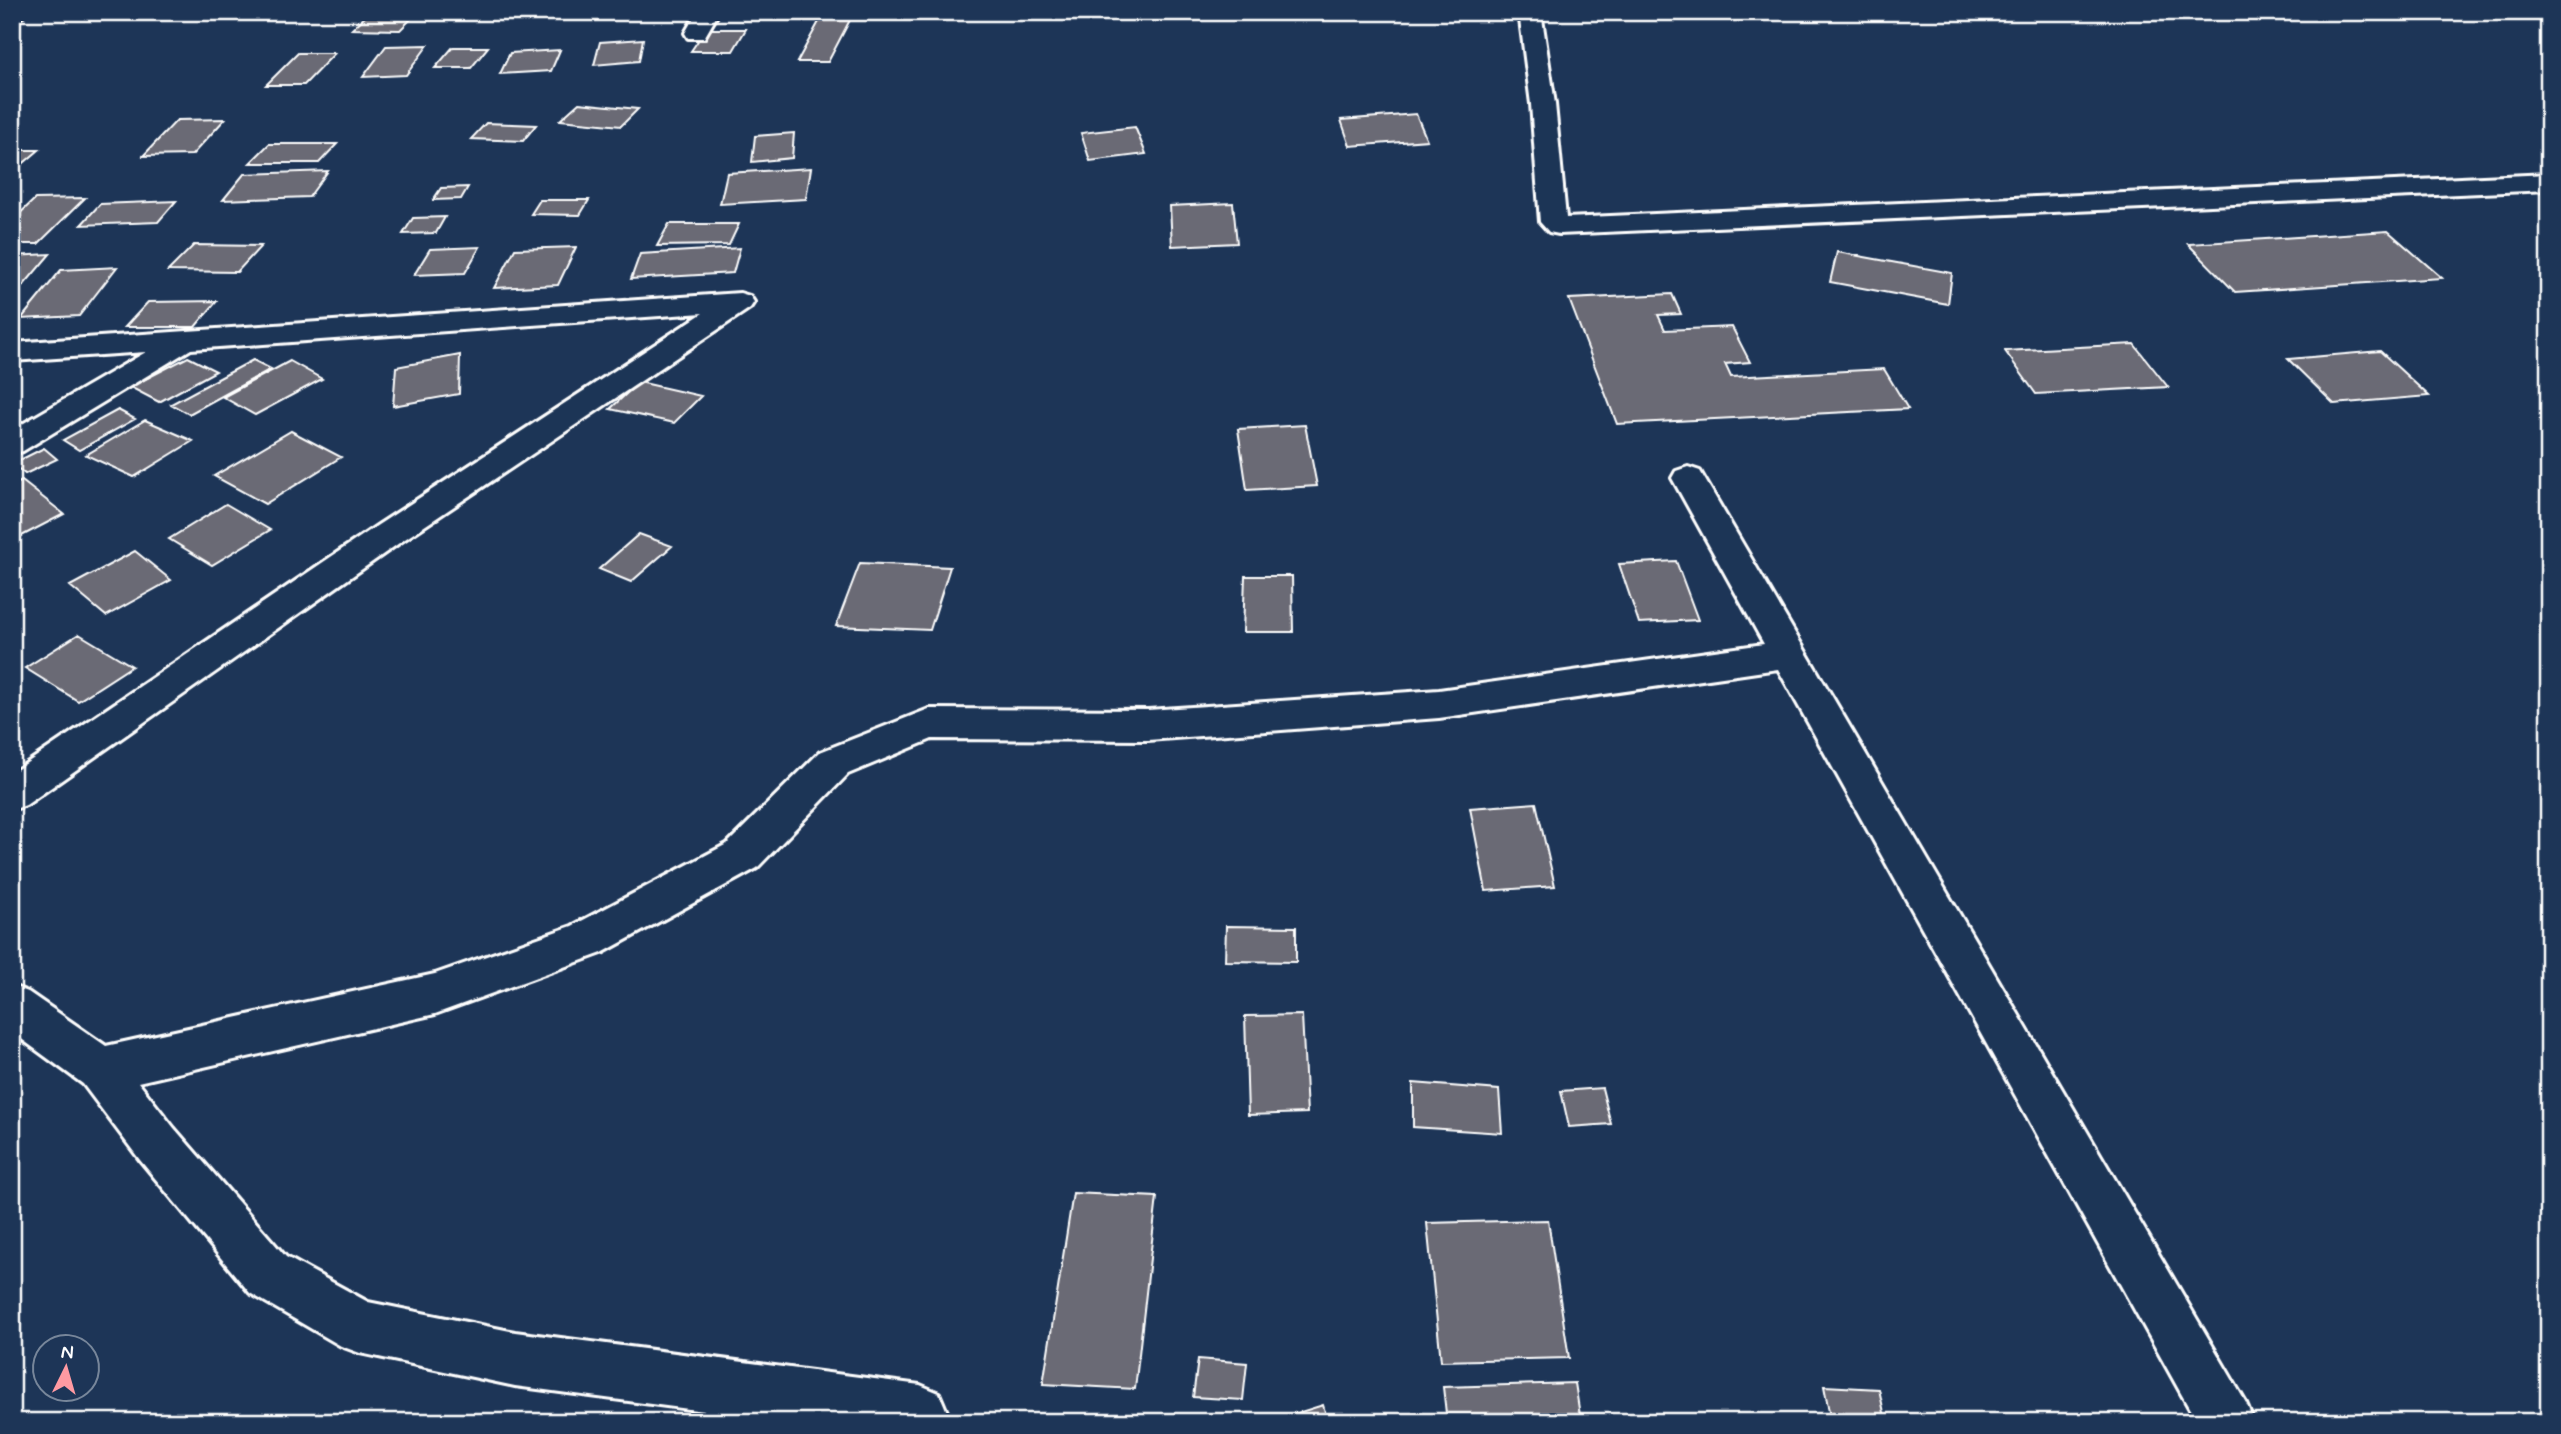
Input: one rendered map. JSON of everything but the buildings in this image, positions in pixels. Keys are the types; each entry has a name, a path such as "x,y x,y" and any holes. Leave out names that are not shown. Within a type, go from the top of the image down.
{"street":[{"path":"696,33 708,12"},
{"path":"1530,12 1543,104 1553,222 1559,226 2549,182"},
{"path":"12,352 740,302 390,533 12,794"},
{"path":"12,444 185,342"},
{"path":"1688,478 2227,1422"},
{"path":"100,1069 435,994 587,940 742,856 834,763 929,724 1148,725 1439,704 1788,654"},
{"path":"12,1006 100,1069 158,1144 268,1275 360,1327 515,1359 920,1412"}]}
